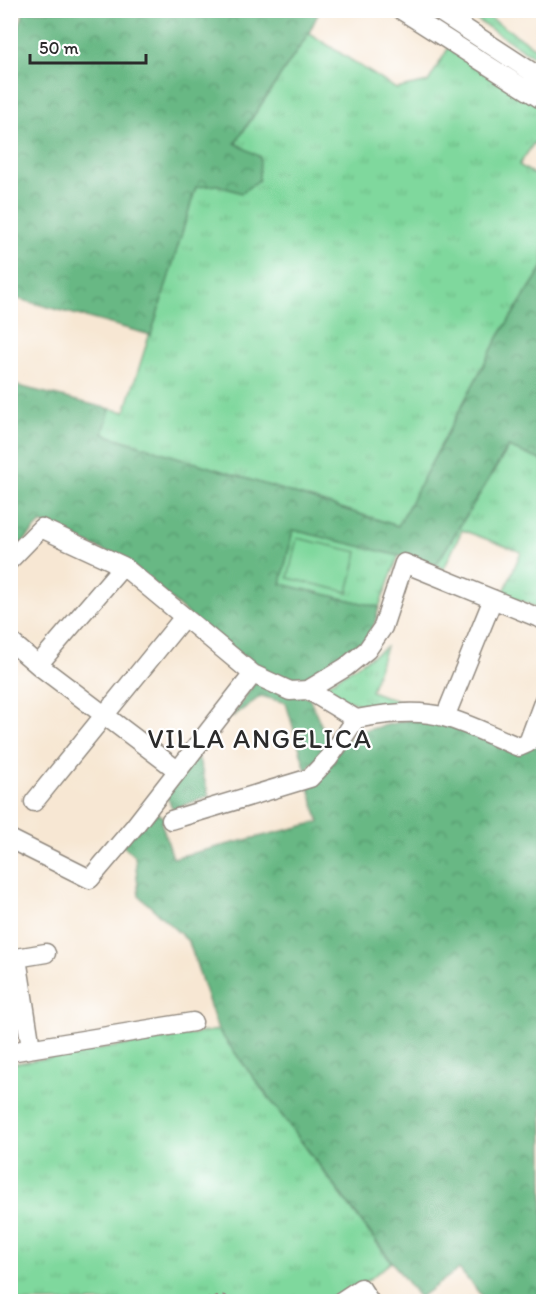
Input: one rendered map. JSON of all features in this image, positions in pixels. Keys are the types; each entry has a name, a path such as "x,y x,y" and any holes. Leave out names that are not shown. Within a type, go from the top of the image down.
{"street":[{"path":"437,10 543,80"},
{"path":"410,13 542,98"},
{"path":"10,560 41,528 123,566 253,674 290,691 308,690 346,667 367,650 383,627 404,563 543,620"},
{"path":"38,664 123,566"},
{"path":"445,717 493,599"},
{"path":"34,802 184,617"},
{"path":"10,641 104,716 177,770"},
{"path":"10,839 90,879 135,826 253,674"},
{"path":"308,690 356,719 383,714 430,714 445,717 519,747 528,743 543,700"},
{"path":"171,820 310,778 329,758 356,719"},
{"path":"31,1048 14,959 46,953"},
{"path":"10,1052 193,1022"},
{"path":"340,1302 361,1288 370,1302"}],"path":[{"path":"187,1302 223,1296 244,1302"}],"green space":[{"path":"313,10 318,14 309,33 235,143 260,157 259,180 241,193 218,185 196,187 151,335 11,297 10,57 24,11"},
{"path":"463,11 480,11 543,53 543,63"},
{"path":"309,33 396,89 428,82 449,47 543,105 543,147 534,143 519,165 543,180 543,267 499,336 398,526 103,434 106,408 125,412 196,187 218,185 241,193 235,144"},
{"path":"543,267 543,461 508,447 436,565 293,530 281,584 379,607 372,629 365,640 335,664 287,684 252,669 125,560 41,523 11,555 10,384 110,409 103,434 398,526 499,336"},
{"path":"509,447 543,461 543,610 503,594 521,552 462,530 444,569 436,565"},
{"path":"293,529 399,555 379,607 281,584"},
{"path":"297,538 358,552 348,592 288,578"},
{"path":"386,647 371,691 408,705 363,706 318,690"},
{"path":"256,681 309,697 330,745 306,770 286,703 261,696 231,718"},
{"path":"424,716 518,752 543,721 543,1301 486,1301 459,1269 419,1298 218,1030 189,942 139,896 135,856 122,845 152,808 167,820 161,822 173,858 319,822 307,781 358,732"},
{"path":"198,756 209,796 173,809 166,795"},
{"path":"218,1030 391,1262 367,1281 333,1301 11,1302 11,1064"}],"district":[{"name":"VILLA ANGELICA","path":"260,738"}]}
